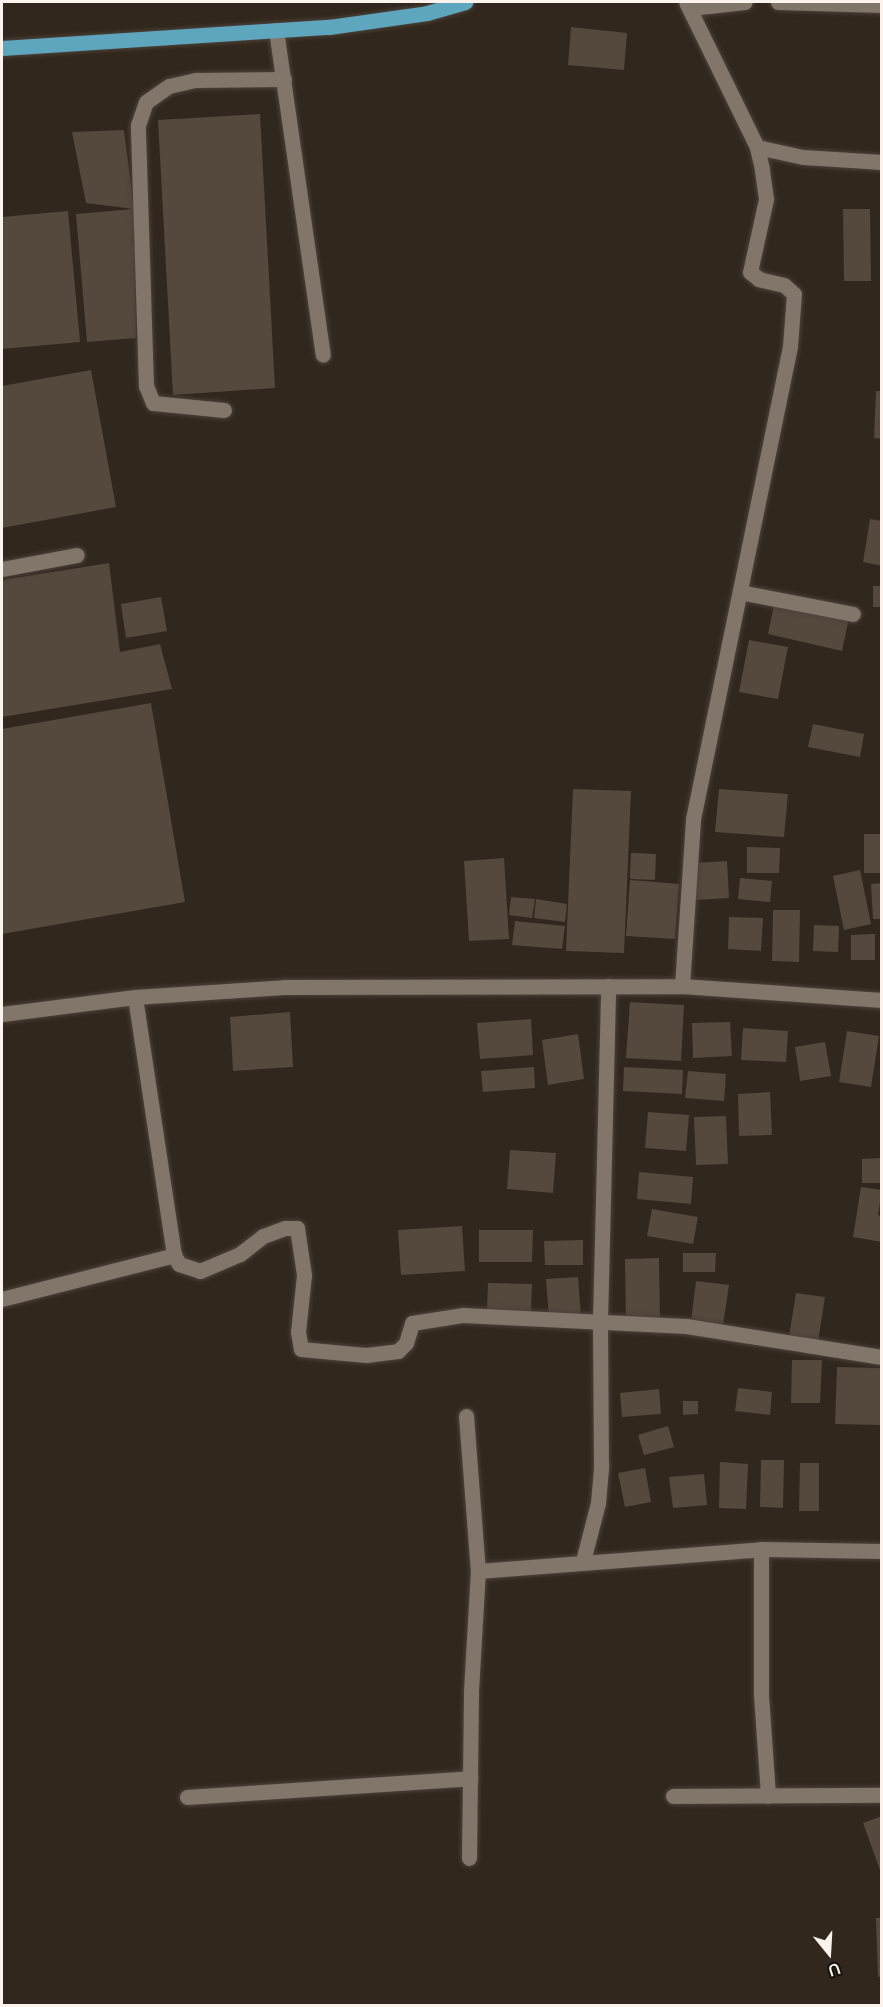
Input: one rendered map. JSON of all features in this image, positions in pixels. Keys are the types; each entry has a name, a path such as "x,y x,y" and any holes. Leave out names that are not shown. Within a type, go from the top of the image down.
{"main road":[{"path":"2,48 276,30 418,15 465,2"}],"street":[{"path":"682,986 693,819 790,346 794,310 794,294 784,285 759,279 750,272 766,199 757,147 688,5 745,2"},
{"path":"778,2 882,5"},
{"path":"276,30 323,355"},
{"path":"224,410 153,403 146,386 142,365 138,125 146,102 169,86 196,80 284,79"},
{"path":"757,147 803,157 882,162"},
{"path":"2,569 77,555"},
{"path":"740,592 852,614"},
{"path":"583,1561 598,1503 601,1465 600,1322 609,986"},
{"path":"2,1014 135,998 284,987 682,986 882,1000"},
{"path":"135,998 174,1255 190,1270 200,1271 240,1254 263,1236 285,1228 297,1228 304,1275 298,1332 301,1349 366,1355 398,1351 406,1343 412,1323 429,1317 463,1315 686,1326 882,1358"},
{"path":"2,1299 174,1255"},
{"path":"466,1416 478,1570 469,1858"},
{"path":"761,1549 761,1695 768,1796"},
{"path":"478,1570 761,1549 882,1551"},
{"path":"187,1797 470,1778"},
{"path":"674,1796 882,1795"}],"building":[{"path":"571,27 627,33 624,70 568,65"},
{"path":"260,114 275,388 173,395 158,120"},
{"path":"124,130 134,209 86,203 72,132"},
{"path":"134,209 136,338 87,342 76,214"},
{"path":"843,209 870,209 871,281 844,281"},
{"path":"68,211 80,342 2,349 2,217"},
{"path":"91,370 116,507 2,528 2,386"},
{"path":"876,391 882,391 882,439 874,438"},
{"path":"870,519 882,521 882,566 863,562"},
{"path":"109,563 120,652 160,644 172,689 2,717 2,580"},
{"path":"873,586 882,586 882,607 873,607"},
{"path":"161,597 167,631 126,638 121,604"},
{"path":"775,600 849,618 842,651 768,634"},
{"path":"749,640 788,647 778,699 739,692"},
{"path":"151,703 185,902 2,934 2,729"},
{"path":"813,724 864,734 860,757 808,747"},
{"path":"573,789 631,791 624,953 566,951"},
{"path":"719,789 788,794 784,837 715,832"},
{"path":"864,834 882,834 882,873 864,873"},
{"path":"747,847 780,848 779,873 747,873"},
{"path":"631,853 656,854 655,880 630,879"},
{"path":"504,858 509,939 469,941 464,861"},
{"path":"727,861 729,898 696,900 694,863"},
{"path":"860,870 871,924 844,930 833,876"},
{"path":"740,878 772,881 770,902 738,899"},
{"path":"630,880 679,884 675,939 626,936"},
{"path":"882,883 882,919 873,919 871,884"},
{"path":"511,897 535,899 532,918 509,915"},
{"path":"536,899 567,904 565,922 534,918"},
{"path":"773,910 800,910 799,962 772,961"},
{"path":"729,917 763,918 761,951 728,949"},
{"path":"515,921 565,926 562,949 512,945"},
{"path":"814,925 839,926 838,952 813,951"},
{"path":"875,934 875,960 851,960 851,935"},
{"path":"630,1002 684,1005 681,1061 626,1058"},
{"path":"290,1012 293,1067 233,1071 230,1017"},
{"path":"531,1019 533,1055 480,1059 477,1023"},
{"path":"730,1022 732,1056 693,1058 692,1023"},
{"path":"743,1028 788,1031 786,1062 741,1060"},
{"path":"847,1031 879,1036 871,1087 839,1082"},
{"path":"578,1034 584,1079 548,1085 542,1040"},
{"path":"825,1042 831,1076 800,1081 795,1047"},
{"path":"534,1067 535,1088 483,1092 481,1071"},
{"path":"624,1067 683,1070 682,1094 623,1091"},
{"path":"688,1071 726,1074 724,1101 685,1098"},
{"path":"770,1092 772,1135 739,1136 738,1094"},
{"path":"648,1112 689,1115 686,1151 645,1148"},
{"path":"726,1116 728,1164 696,1165 694,1117"},
{"path":"510,1150 556,1153 553,1193 507,1189"},
{"path":"882,1158 882,1183 862,1183 862,1159"},
{"path":"639,1172 693,1177 691,1204 637,1199"},
{"path":"861,1187 882,1190 878,1215 882,1216 882,1242 853,1237"},
{"path":"652,1209 698,1217 693,1244 647,1236"},
{"path":"462,1226 465,1271 401,1275 398,1230"},
{"path":"479,1230 533,1230 532,1262 479,1262"},
{"path":"583,1240 583,1265 545,1265 544,1241"},
{"path":"683,1253 716,1253 715,1272 683,1272"},
{"path":"659,1258 660,1321 626,1322 625,1259"},
{"path":"578,1277 581,1316 549,1318 546,1279"},
{"path":"696,1281 729,1285 723,1325 691,1321"},
{"path":"488,1283 532,1284 531,1312 487,1310"},
{"path":"796,1293 825,1297 817,1348 788,1343"},
{"path":"792,1360 822,1360 820,1403 791,1403"},
{"path":"837,1367 882,1368 882,1425 835,1424"},
{"path":"738,1388 772,1392 770,1415 735,1411"},
{"path":"659,1389 661,1414 622,1417 620,1393"},
{"path":"683,1401 698,1401 698,1414 683,1415"},
{"path":"668,1426 674,1447 644,1455 638,1435"},
{"path":"761,1460 784,1460 783,1508 760,1507"},
{"path":"720,1462 748,1464 746,1509 719,1508"},
{"path":"800,1463 819,1463 819,1511 799,1511"},
{"path":"645,1468 651,1502 625,1507 618,1473"},
{"path":"704,1474 707,1505 673,1508 669,1477"},
{"path":"882,1816 882,1869 880,1870 863,1823"},
{"path":"876,1918 882,1918 882,1976 878,1977"}]}
